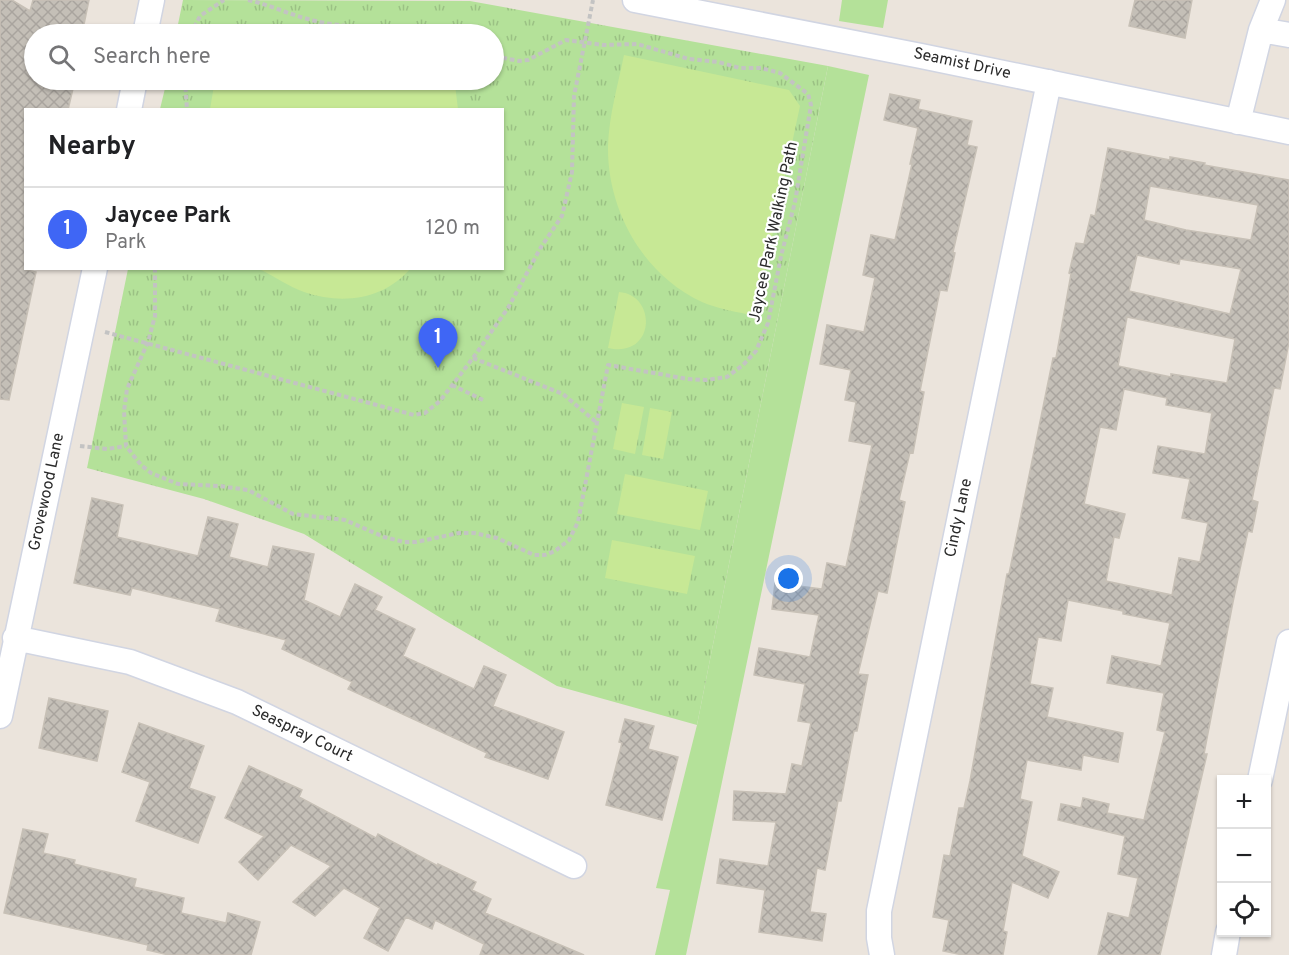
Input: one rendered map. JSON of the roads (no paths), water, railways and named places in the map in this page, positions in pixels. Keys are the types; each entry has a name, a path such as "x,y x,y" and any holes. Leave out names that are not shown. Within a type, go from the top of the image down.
{"street":[{"path":"147,24 152,0"},
{"name":"Seamist Drive","path":"635,0 1289,132"},
{"path":"1238,122 1262,30 1273,0"},
{"path":"1262,30 1289,35"},
{"name":"Cindy Lane","path":"882,955 879,938 879,911 1048,82"},
{"path":"129,108 133,90"},
{"name":"Grovewood Lane","path":"0,716 95,270"},
{"name":"Seaspray Court","path":"15,638 130,662 237,702 574,866"},
{"path":"1261,775 1289,642"},
{"path":"1224,955 1227,937"}],"place":[{"name":"Jaycee Park","path":"438,368"}]}
